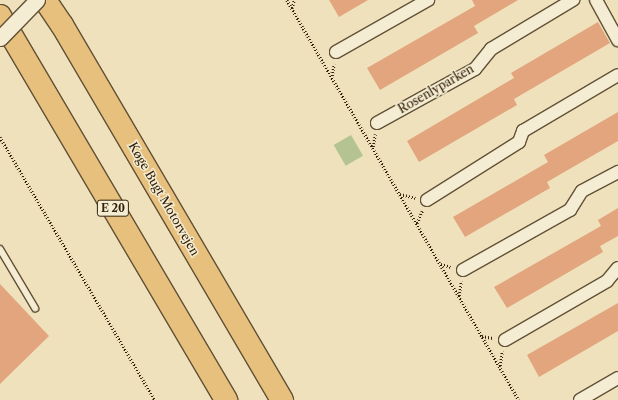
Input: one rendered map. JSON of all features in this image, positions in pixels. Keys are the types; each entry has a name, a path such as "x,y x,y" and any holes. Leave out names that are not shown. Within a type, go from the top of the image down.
{"highway":[{"name":"Køge Bugt Motorvejen","path":"45,0 62,25 282,400"},
{"path":"51,0 62,25"},
{"name":"E 20","path":"0,16 226,400"}],"street":[{"path":"0,38 37,0"},
{"path":"336,52 428,0"},
{"name":"Rosenlyparken","path":"377,123 475,69 491,50 573,0"},
{"path":"596,0 614,22 618,40"},
{"path":"427,200 519,142 523,131 618,74"},
{"path":"463,270 570,210 582,191 618,172"},
{"path":"504,340 607,281 618,268"},
{"path":"580,400 618,378"}],"lane":[{"path":"0,249 35,308"}],"path":[{"path":"287,0 519,400"},
{"path":"292,9 294,0"},
{"path":"0,137 155,400"}],"green space":[{"path":"351,135 363,156 346,166 334,145"}],"building":[{"path":"329,0 368,0 339,17"},
{"path":"472,0 518,0 474,26 478,33 380,90 367,68 475,6"},
{"path":"598,22 610,43 514,99 517,105 419,162 407,141 514,78 511,73"},
{"path":"618,112 618,141 547,182 550,188 465,237 453,217 548,162 544,155"},
{"path":"618,208 618,236 600,246 603,252 507,308 494,287 601,226 598,220"},
{"path":"0,284 49,336 0,384"},
{"path":"618,303 618,331 539,377 527,355"}]}
